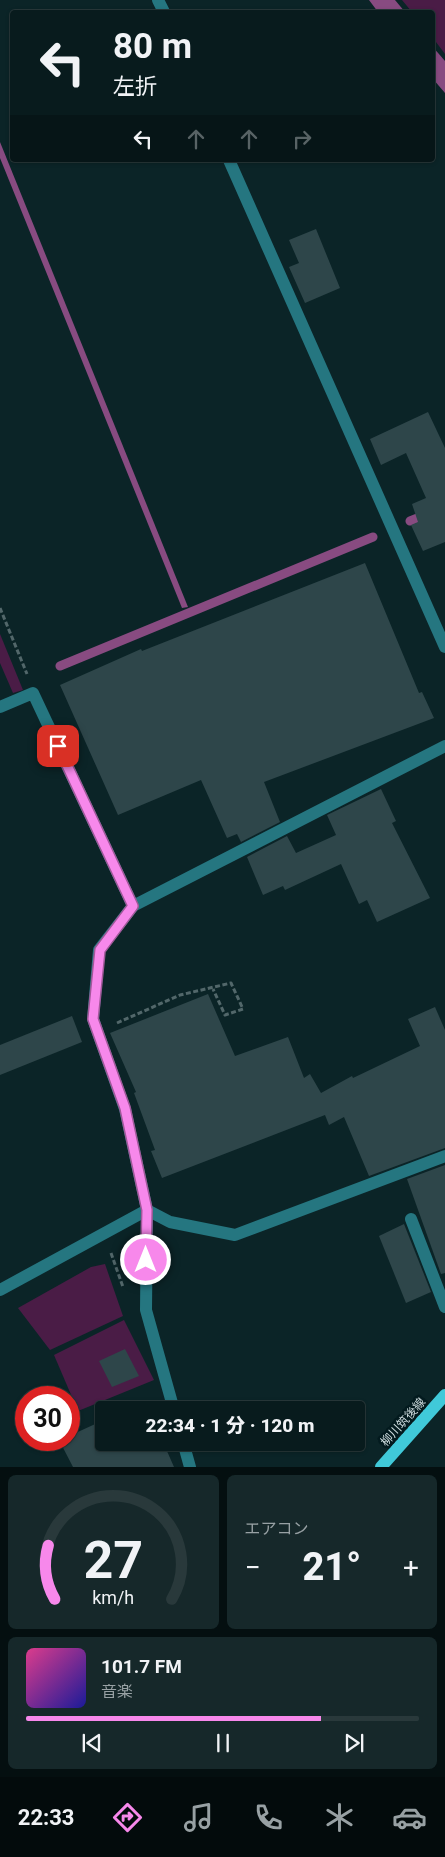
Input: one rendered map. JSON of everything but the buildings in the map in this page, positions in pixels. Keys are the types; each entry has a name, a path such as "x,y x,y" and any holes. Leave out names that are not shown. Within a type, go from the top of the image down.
{"main road":[{"name":"柳川筑後線","path":"381,1467 445,1395"}],"street":[{"path":"230,162 445,647"},
{"path":"0,707 33,693 133,906"},
{"path":"171,1401 146,1310 147,1210 125,1108 93,1019 100,950 133,906 445,746"},
{"path":"147,1210 170,1222 235,1235 445,1156"},
{"path":"0,1290 147,1210"},
{"path":"411,1219 445,1307"},
{"path":"186,1451 190,1467"}],"path":[{"path":"0,608 26,670 33,693"},
{"path":"98,1032 180,995 214,989 231,983 243,1009 225,1016 214,989"},
{"path":"105,1233 126,1296"}],"shaded area":[{"path":"369,0 395,0 403,10 376,10"},
{"path":"402,0 445,0 445,54 435,41 435,10 410,10"},
{"path":"435,49 445,61 445,93 435,81"},
{"path":"0,142 188,607 182,608 0,158"},
{"path":"0,634 23,690 13,693 0,663"},
{"path":"105,1264 123,1316 50,1350 18,1308 91,1267"},
{"path":"124,1320 154,1380 103,1401 95,1401 95,1404 80,1410 80,1386 67,1386 54,1355"}],"waterway":[{"path":"410,521 445,507"},
{"path":"60,666 373,537"}],"route":[{"path":"58,746 133,906 100,950 93,1019 125,1108 147,1210 146,1260"}]}
